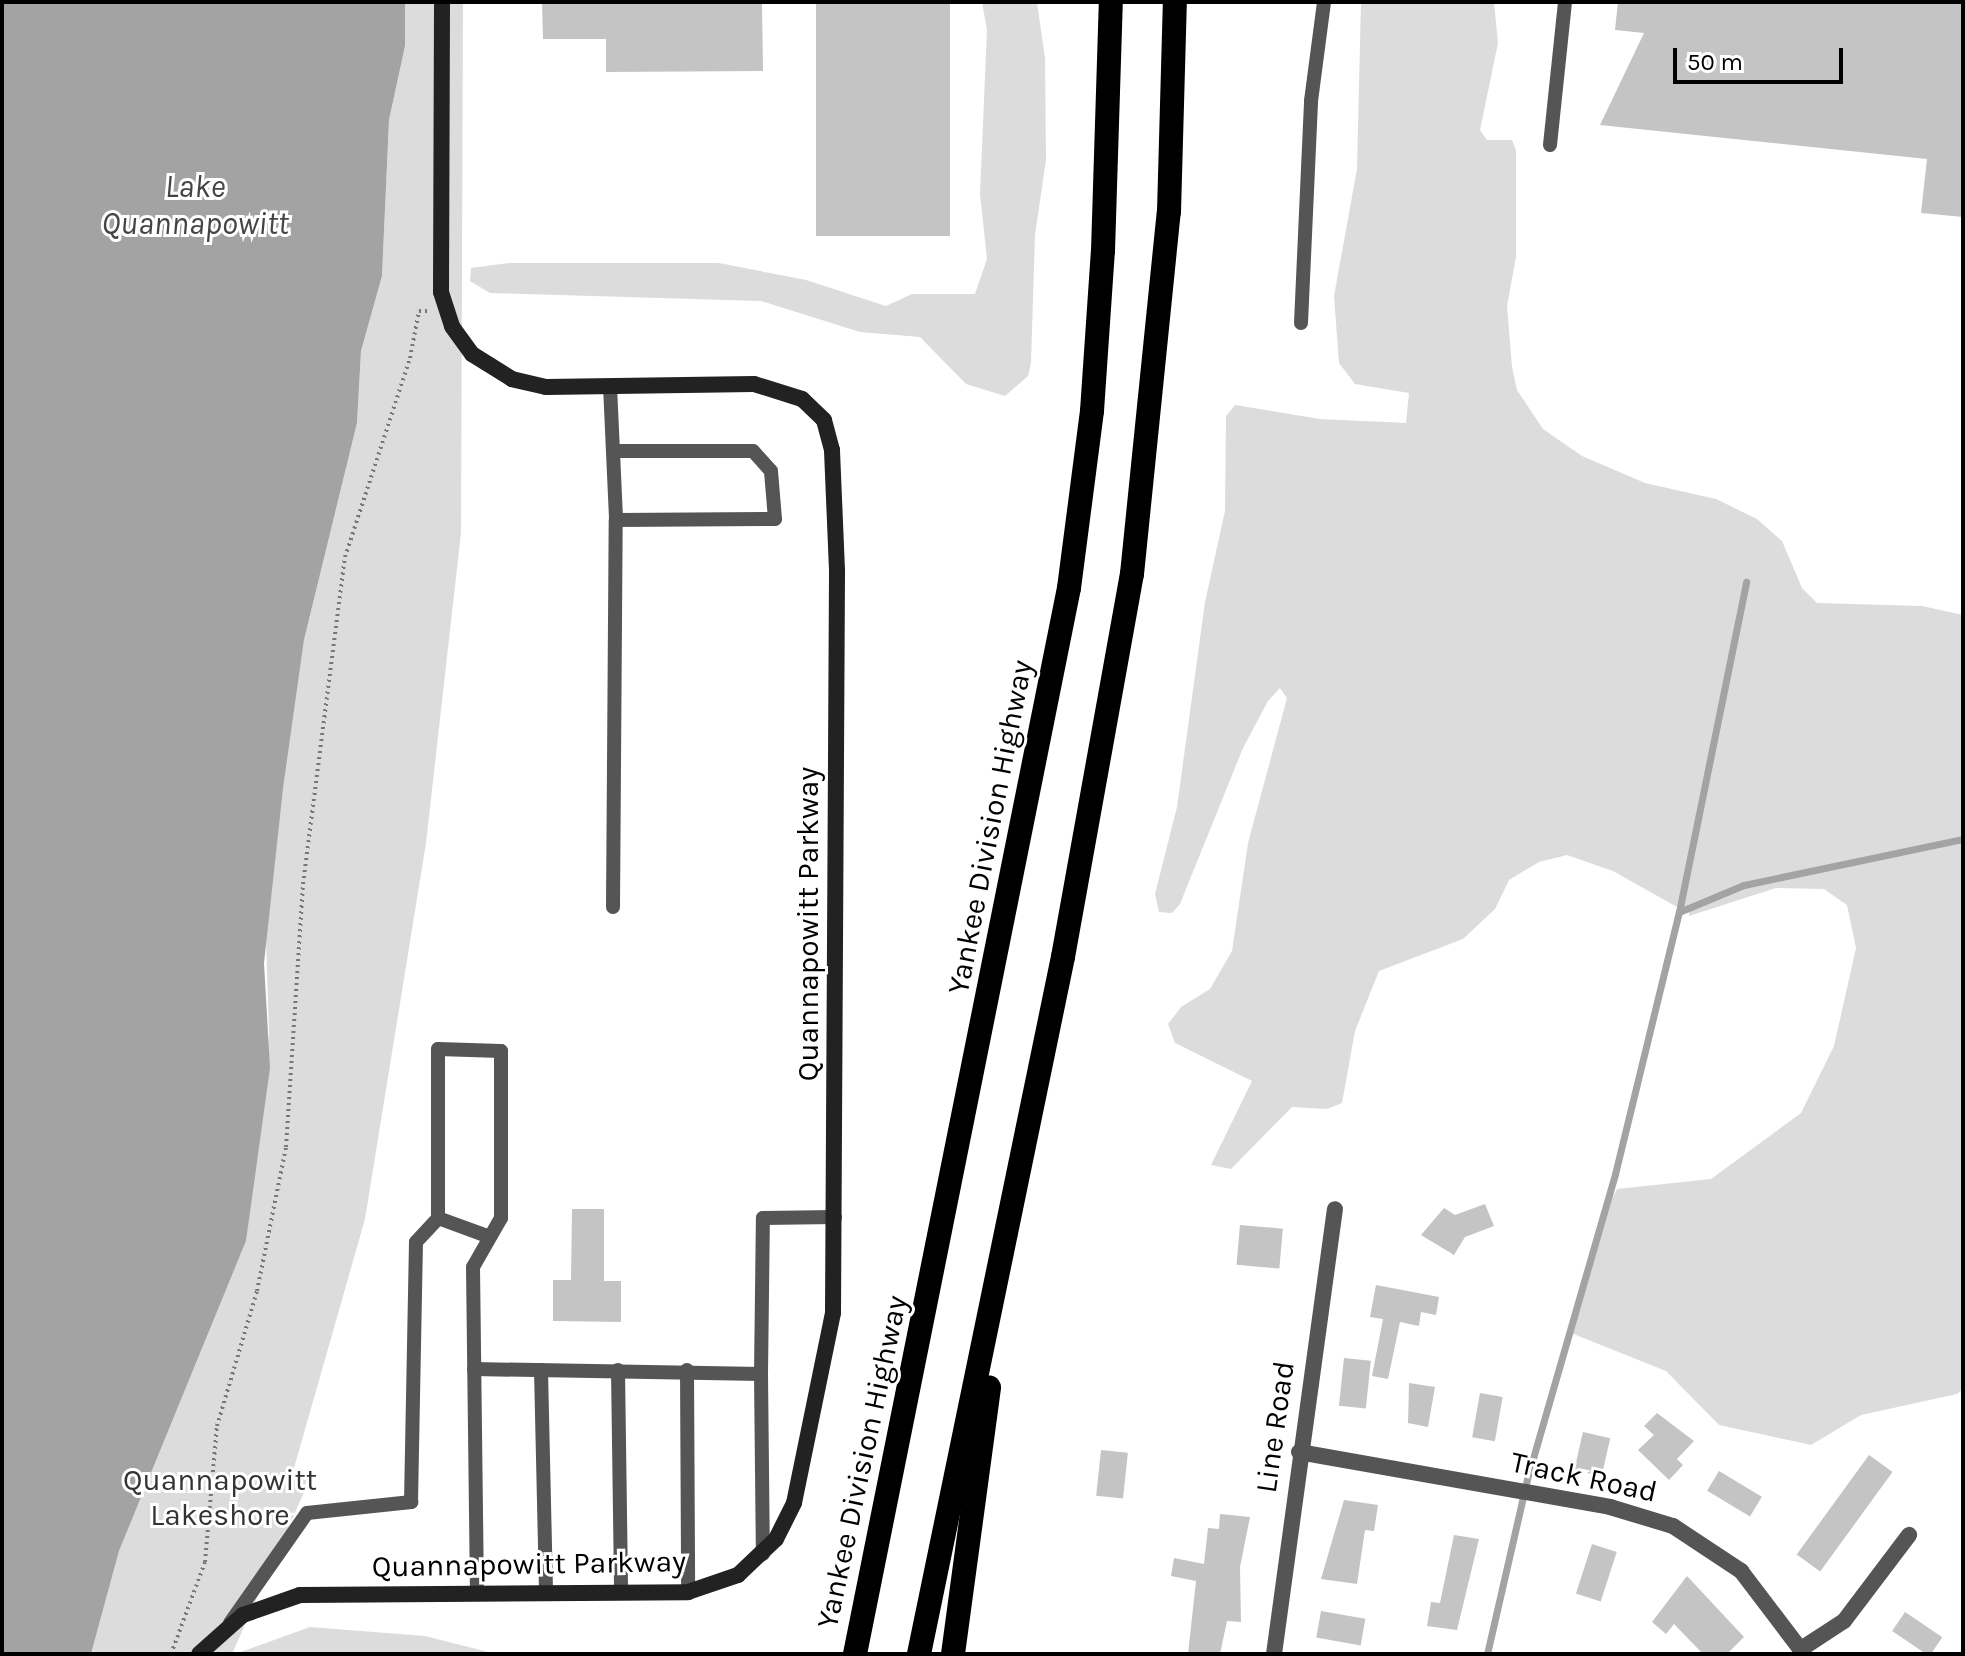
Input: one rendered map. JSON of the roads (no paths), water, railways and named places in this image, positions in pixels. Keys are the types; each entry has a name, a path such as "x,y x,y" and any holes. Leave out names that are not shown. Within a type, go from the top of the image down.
{"highway":[{"path":"1098,2 1110,81"},
{"name":"Yankee Division Highway","path":"855,1654 1069,588 1093,397 1110,81 1111,2"},
{"path":"919,1654 1072,913 1132,574 1169,212 1175,2"},
{"path":"953,1654 999,1258"}],"street":[{"name":"Quannapowitt Parkway","path":"199,1654 230,1624 300,1595 688,1592 726,1581 763,1554 794,1503 833,1313 837,570 832,450 824,420 802,399 754,384 546,387 512,379 472,354 446,315 442,2"},
{"name":"Line Road","path":"1274,1654 1299,1452 1335,1209"},
{"name":"Track Road","path":"1299,1452 1535,1493 1635,1514 1685,1532 1741,1571 1803,1651"},
{"path":"1803,1651 1844,1621 1909,1535"}],"lane":[{"path":"1301,323 1311,101 1324,2"},
{"path":"1550,145 1565,2"},
{"path":"610,386 616,520 613,907"},
{"path":"614,451 753,451 771,471 775,519 616,520"},
{"path":"230,1624 307,1513 411,1502 416,1242 438,1218 438,1049 501,1051 501,1218 473,1267 477,1594"},
{"path":"763,1554 763,1218 835,1217"},
{"path":"438,1218 490,1237"},
{"path":"474,1369 687,1370 761,1374"},
{"path":"541,1370 546,1593"},
{"path":"618,1370 621,1593"},
{"path":"687,1370 688,1592"}],"water":[{"name":"Lake Quannapowitt","path":"2,2 405,2 405,46 389,120 382,276 361,351 357,423 304,640 283,789 264,963 270,1068 246,1241 119,1551 91,1654 2,1654"}],"waterway":[{"path":"1487,1654 1527,1479 1615,1174 1679,912 1746,582"},
{"path":"1679,912 1744,885 1963,839"}],"park label":[{"name":"Quannapowitt Lakeshore","path":"220,1497"}]}
